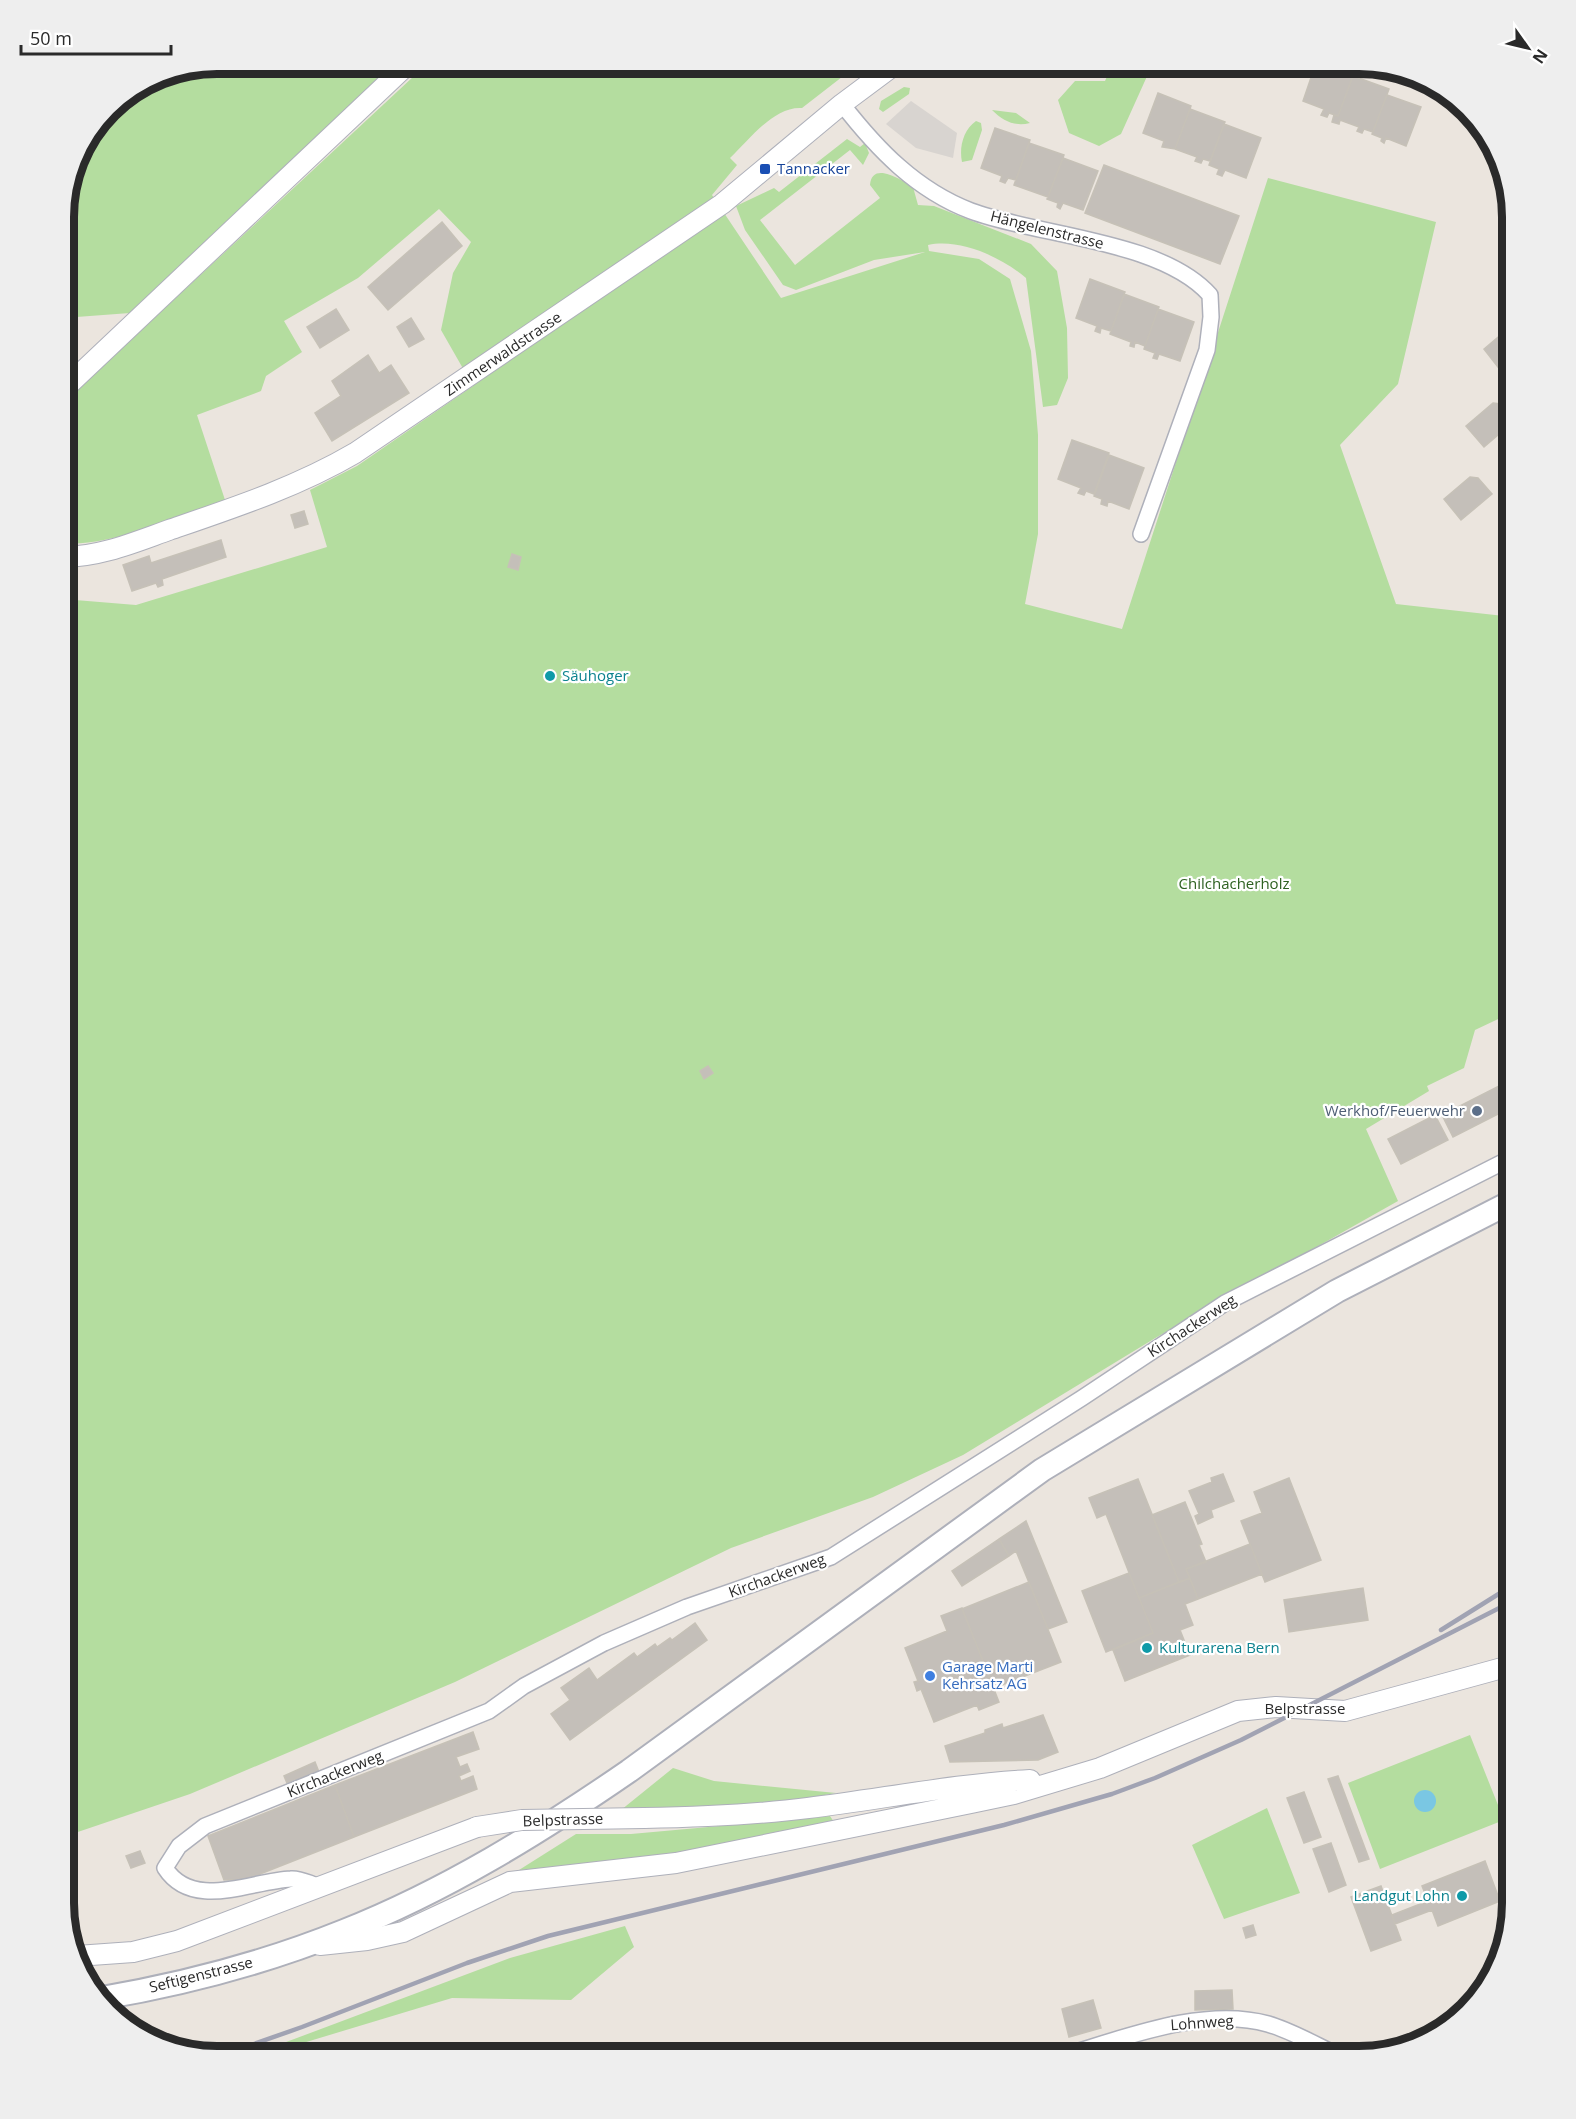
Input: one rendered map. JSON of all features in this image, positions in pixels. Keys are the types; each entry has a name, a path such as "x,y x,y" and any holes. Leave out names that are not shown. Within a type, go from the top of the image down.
{"main road":[{"name":"Seftigenstrasse","path":"109,1996 233,1968 343,1932 429,1893 528,1837 629,1771 1042,1470 1337,1291 1502,1207"}],"street":[{"path":"74,380 397,74"},
{"name":"Zimmerwaldstrasse","path":"74,556 99,553 142,539 303,481 339,462 427,405 722,204 883,74"},
{"name":"Hängelenstrasse","path":"843,104 867,135 896,165 937,194 970,210 1027,227 1097,240 1173,268 1210,295 1211,317 1207,350 1141,534"},
{"name":"Kirchackerweg","path":"318,1886 294,1879 206,1893 173,1880 165,1868 179,1846 205,1826 489,1711 524,1686 614,1638 687,1607 831,1557 1046,1422 1225,1303 1502,1163"},
{"name":"Belpstrasse","path":"299,1947 367,1940 403,1932 510,1882 676,1863 972,1803 1068,1778 1143,1752 1238,1712 1276,1707 1345,1711 1502,1668"},
{"name":"Belpstrasse","path":"84,1956 133,1952 177,1941 477,1827 522,1820 717,1817 807,1809 966,1785 1068,1778"},
{"name":"Lohnweg","path":"1097,2046 1164,2026 1186,2022 1247,2020 1269,2024 1317,2046"}],"green space":[{"path":"207,74 387,74 130,313 74,317 74,207 78,179 88,153 115,115 129,103 162,84 189,76"},
{"name":"Chilchacherholz","path":"416,74 846,74 802,108 782,112 763,125 730,158 737,165 712,195 781,298 925,252 874,260 796,290 783,285 745,230 736,206 774,188 779,192 847,139 860,147 865,143 869,153 863,165 850,150 760,220 795,265 880,198 870,185 876,174 882,173 896,177 913,187 918,205 934,206 1031,244 1057,271 1067,328 1068,378 1057,405 1043,407 1026,278 1005,263 980,251 953,244 928,245 929,251 979,259 1010,279 1031,351 1038,435 1038,534 1025,604 1122,629 1268,178 1436,222 1398,384 1340,445 1396,604 1502,616 1502,1017 1475,1030 1464,1068 1427,1086 1429,1091 1366,1129 1398,1201 1157,1337 963,1455 873,1497 731,1548 455,1682 190,1794 74,1833 74,600 136,605 327,547 310,490 357,466 473,386 441,330 453,273 471,242 439,209 358,278 284,321 302,352 266,376 261,391 197,415 225,500 123,536 74,543 74,393"},
{"path":"1108,74 1148,74 1121,134 1099,146 1069,133 1058,100 1075,81 1105,81"},
{"path":"904,87 910,88 909,94 883,112 879,109 881,101"},
{"path":"992,110 1016,113 1030,123 1009,122"},
{"path":"976,121 981,123 982,130 972,160 962,162 963,140 968,129"},
{"path":"1470,1735 1502,1815 1502,1821 1380,1869 1348,1783"},
{"path":"673,1768 714,1781 836,1793 756,1804 621,1810"},
{"path":"1267,1808 1300,1893 1224,1919 1192,1845"},
{"path":"830,1816 834,1822 675,1854 593,1867 519,1870 576,1834 631,1834"},
{"path":"625,1926 634,1947 571,2000 452,1998 293,2046 276,2046 510,1958"}],"shaded area":[{"path":"911,101 957,133 953,158 916,148 886,124"}],"water":[{"path":"1421,1790 1429,1790 1436,1797 1436,1805 1429,1812 1421,1812 1414,1805 1414,1797"}],"building":[{"path":"1312,74 1353,76 1338,116 1329,113 1327,117 1321,115 1324,109 1303,101"},
{"path":"1353,76 1389,89 1373,132 1364,129 1362,133 1357,131 1359,127 1340,120 1339,124 1332,122 1334,115 1338,116"},
{"path":"1158,93 1191,106 1175,149 1162,147 1164,141 1143,133"},
{"path":"1387,95 1421,107 1406,146 1386,138 1384,143 1381,141 1382,138 1372,134"},
{"path":"1190,109 1225,122 1210,161 1203,159 1201,163 1195,161 1197,157 1175,149"},
{"path":"1224,124 1261,138 1246,178 1225,170 1222,176 1217,174 1219,169 1209,165"},
{"path":"995,128 1030,140 1016,180 1008,178 1005,183 1000,181 1002,176 981,168"},
{"path":"1029,143 1064,155 1048,197 1014,185"},
{"path":"1063,158 1098,171 1083,210 1063,203 1060,209 1057,207 1058,203 1047,199"},
{"path":"1104,165 1239,216 1220,264 1085,213"},
{"path":"442,222 462,246 388,310 368,287"},
{"path":"1090,279 1125,292 1111,331 1101,328 1100,333 1095,331 1097,326 1076,318"},
{"path":"1124,294 1159,307 1145,346 1135,342 1134,347 1130,346 1131,342 1110,334"},
{"path":"336,309 349,330 320,348 307,327"},
{"path":"1158,309 1194,322 1180,361 1159,354 1157,359 1153,358 1155,353 1144,349"},
{"path":"411,318 424,339 409,347 397,327"},
{"path":"1502,334 1501,371 1484,349"},
{"path":"368,355 379,373 391,365 409,393 332,441 315,413 341,396 332,381"},
{"path":"1493,403 1502,406 1502,431 1484,447 1466,426"},
{"path":"1072,440 1109,453 1094,494 1086,491 1084,495 1078,493 1081,488 1058,479"},
{"path":"1109,455 1144,468 1129,509 1108,501 1107,506 1101,504 1102,499 1094,496"},
{"path":"1470,477 1478,478 1492,494 1461,520 1444,499"},
{"path":"304,511 308,524 295,528 291,515"},
{"path":"221,540 226,557 162,579 163,585 158,587 156,583 132,591 123,565 149,556 151,563"},
{"path":"512,554 521,557 518,570 508,567"},
{"path":"708,1066 713,1073 704,1079 700,1071"},
{"name":"Werkhof/Feuerwehr","path":"1501,1085 1502,1087 1502,1112 1453,1137 1442,1115"},
{"path":"1435,1115 1448,1140 1401,1164 1388,1139"},
{"path":"1223,1474 1234,1501 1211,1510 1213,1517 1198,1524 1195,1516 1199,1514 1189,1491 1212,1482 1211,1478"},
{"path":"1289,1478 1321,1560 1265,1582 1241,1521 1262,1513 1254,1492"},
{"path":"1138,1479 1179,1582 1139,1598 1106,1514 1097,1518 1089,1498"},
{"path":"1185,1502 1202,1544 1199,1545 1206,1562 1186,1569 1190,1578 1179,1582 1152,1515"},
{"path":"1026,1521 1067,1622 1048,1629 1016,1551 1009,1556 999,1539"},
{"path":"999,1539 1009,1556 962,1586 952,1571"},
{"path":"1250,1544 1262,1574 1198,1599 1186,1569"},
{"path":"1129,1573 1153,1633 1106,1652 1082,1591"},
{"path":"1190,1578 1198,1599 1185,1604 1193,1625 1180,1630 1190,1655 1125,1681 1113,1650 1153,1633 1139,1598"},
{"path":"1029,1582 1061,1662 994,1688 962,1609"},
{"path":"1363,1588 1368,1620 1289,1632 1284,1600"},
{"path":"962,1608 999,1702 979,1710 977,1705 934,1722 921,1689 917,1691 914,1682 918,1681 905,1648 947,1631 941,1616"},
{"path":"695,1623 707,1640 570,1740 551,1714 570,1700 561,1688 589,1668 597,1680 634,1653 637,1657 655,1644 657,1647 670,1638 672,1640"},
{"path":"1043,1715 1058,1752 1038,1760 950,1762 945,1746 985,1733 985,1730 1002,1724 1003,1728"},
{"path":"473,1732 479,1749 456,1757 460,1767 467,1764 470,1771 459,1776 461,1781 473,1776 477,1789 354,1837 335,1785"},
{"path":"315,1762 319,1772 287,1783 284,1776"},
{"path":"1338,1776 1369,1859 1359,1862 1328,1779"},
{"path":"335,1785 354,1837 260,1874 262,1879 224,1880 208,1836"},
{"path":"1304,1792 1321,1837 1304,1843 1287,1798"},
{"path":"1331,1843 1346,1885 1329,1892 1313,1849"},
{"path":"140,1851 145,1863 131,1868 126,1856"},
{"name":"Landgut Lohn","path":"1485,1861 1500,1901 1438,1926 1432,1910 1395,1924 1392,1915 1428,1901 1422,1886"},
{"name":"Landgut Lohn","path":"1381,1886 1401,1940 1371,1951 1351,1897"},
{"path":"1253,1925 1256,1935 1246,1938 1243,1928"},
{"path":"1232,1990 1233,2009 1195,2010 1195,1991"},
{"path":"1093,2000 1101,2028 1069,2037 1062,2009"}],"railway":[{"path":"1441,1630 1502,1592"},
{"path":"248,2046 467,1963 548,1936 1004,1825 1112,1794 1155,1778 1241,1740 1502,1607"}],"place":[{"name":"Tannacker","path":"765,169"},
{"name":"Säuhoger","path":"550,676"},
{"name":"Werkhof/Feuerwehr","path":"1477,1111"},
{"name":"Kulturarena Bern","path":"1147,1648"},
{"name":"Garage Marti Kehrsatz AG","path":"930,1676"},
{"name":"Landgut Lohn","path":"1462,1896"}]}
